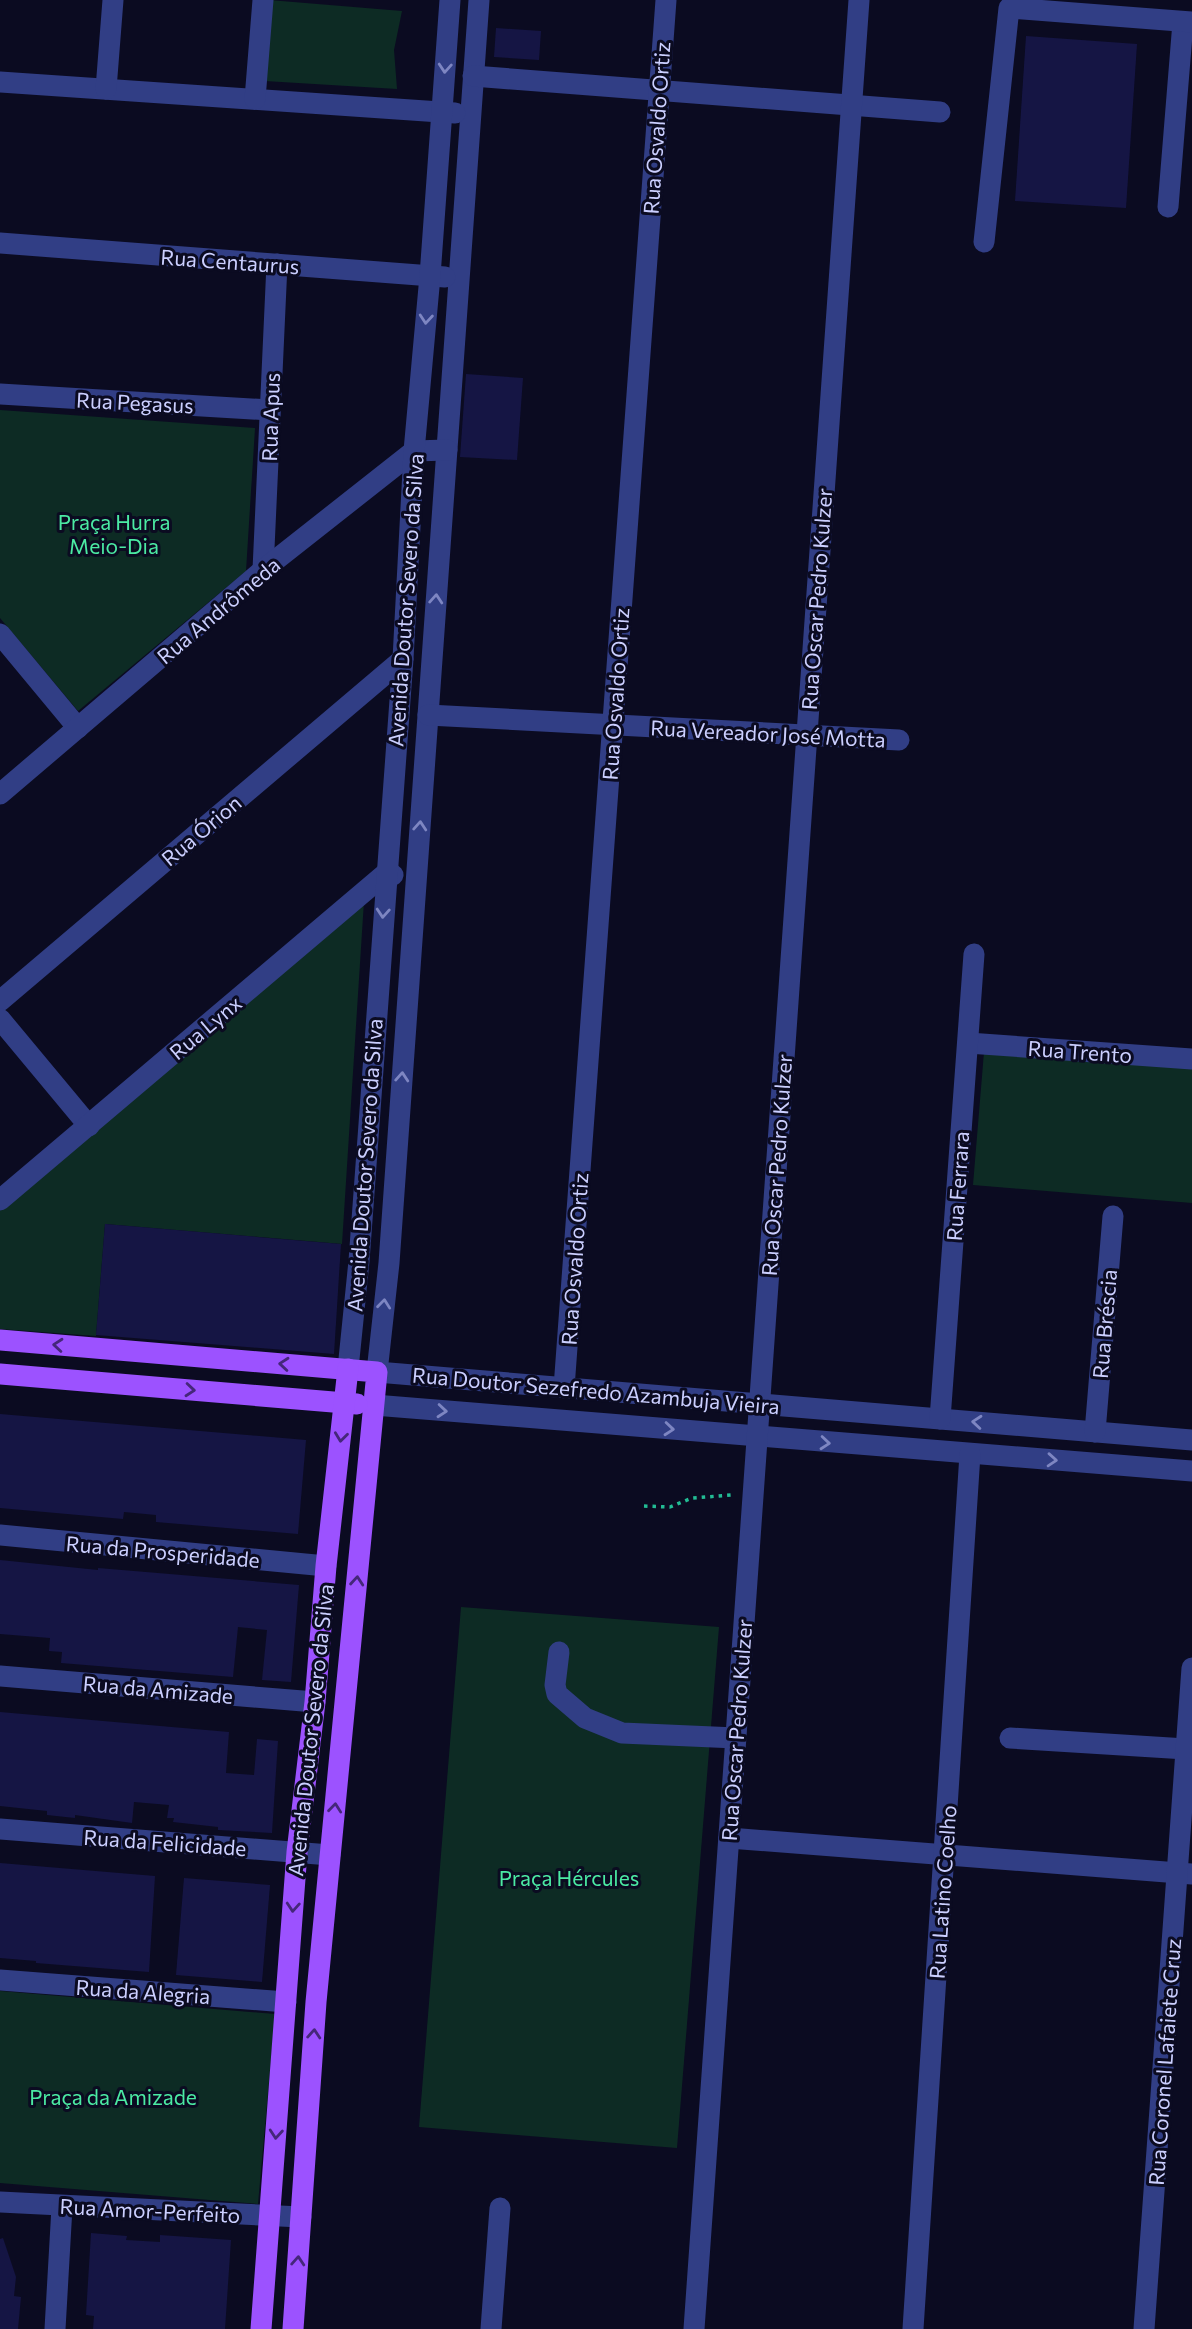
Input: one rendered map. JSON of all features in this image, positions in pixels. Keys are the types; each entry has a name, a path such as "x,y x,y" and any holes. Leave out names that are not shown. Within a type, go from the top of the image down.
{"main road":[{"name":"Rua Doutor Sezefredo Azambuja Vieira","path":"0,1340 377,1372"},
{"path":"141,1386 146,1353"},
{"name":"Avenida Doutor Severo da Silva","path":"261,2329 297,1852 315,1702 326,1566 348,1369"},
{"name":"Avenida Doutor Severo da Silva","path":"293,2329 316,2002 377,1372"},
{"name":"Rua Doutor Sezefredo Azambuja Vieira","path":"0,1374 374,1405"}],"street":[{"path":"106,89 113,0"},
{"path":"255,99 263,0"},
{"name":"Avenida Doutor Severo da Silva","path":"348,1369 359,1261 402,659 414,451 450,0"},
{"name":"Avenida Doutor Severo da Silva","path":"377,1372 389,1263 479,0"},
{"name":"Rua Osvaldo Ortiz","path":"564,1388 666,0"},
{"name":"Rua Oscar Pedro Kulzer","path":"694,2329 859,0"},
{"path":"984,243 1009,8 1187,22 1168,207"},
{"path":"473,76 940,113"},
{"path":"0,82 471,115"},
{"name":"Rua Centaurus","path":"0,243 459,278"},
{"name":"Rua Apus","path":"263,570 277,264"},
{"name":"Rua Pegasus","path":"0,394 270,410"},
{"path":"414,451 447,450"},
{"name":"Rua Andrômeda","path":"0,794 263,570 414,451"},
{"path":"0,634 78,728"},
{"name":"Rua Órion","path":"0,1002 402,659"},
{"name":"Rua Vereador José Motta","path":"428,715 899,740"},
{"path":"385,874 416,877"},
{"name":"Rua Lynx","path":"0,1200 385,874"},
{"name":"Rua Ferrara","path":"940,1419 974,954"},
{"path":"0,1018 89,1126"},
{"name":"Rua Trento","path":"968,1043 1192,1059"},
{"name":"Rua Bréscia","path":"1095,1432 1113,1216"},
{"path":"359,1261 389,1263"},
{"name":"Rua Doutor Sezefredo Azambuja Vieira","path":"377,1372 1192,1440"},
{"name":"Rua Doutor Sezefredo Azambuja Vieira","path":"374,1405 1192,1471"},
{"name":"Rua Latino Coelho","path":"913,2329 970,1454"},
{"name":"Rua da Prosperidade","path":"0,1535 326,1566"},
{"path":"559,1652 556,1694 585,1718 622,1733 736,1738"},
{"name":"Rua Coronel Lafaiete Cruz","path":"1144,2329 1185,1873 1186,1749 1192,1668"},
{"name":"Rua da Amizade","path":"0,1676 315,1702"},
{"path":"1010,1738 1186,1749"},
{"name":"Rua da Felicidade","path":"0,1829 330,1855"},
{"path":"729,1838 1185,1873"},
{"name":"Rua da Alegria","path":"0,1980 286,2002"},
{"name":"Rua Amor-Perfeito","path":"0,2202 301,2217"},
{"path":"55,2329 62,2207"},
{"path":"491,2329 500,2208"}],"path":[{"path":"644,1506 670,1507 692,1498 732,1495"}],"green space":[{"path":"269,0 402,11 394,50 397,89 265,81"},
{"name":"Praça Hurra Meio-Dia","path":"0,410 255,428 246,571 78,711 0,618"},
{"path":"364,901 342,1244 105,1224 96,1336 0,1329 0,1209"},
{"path":"984,1052 1192,1068 1192,1203 973,1185"},
{"name":"Praça Hércules","path":"461,1607 719,1627 677,2148 419,2127"},
{"name":"Praça da Amizade","path":"0,1991 275,2014 258,2204 0,2183"}],"building":[{"path":"496,28 541,31 539,60 494,57"},
{"path":"1026,36 1137,44 1126,208 1015,201"},
{"path":"466,374 523,378 517,460 460,457"},
{"path":"105,1224 341,1244 334,1354 96,1335"},
{"path":"0,1414 306,1440 298,1534 156,1522 156,1515 124,1512 123,1519 0,1508"},
{"path":"0,1560 299,1585 291,1682 262,1680 267,1630 238,1627 233,1677 61,1663 62,1652 49,1651 50,1638 0,1634"},
{"path":"0,1712 229,1732 226,1773 254,1775 257,1739 278,1741 272,1833 218,1830 218,1827 173,1822 174,1818 167,1818 169,1805 134,1802 132,1823 75,1815 75,1818 47,1815 47,1811 0,1806"},
{"path":"0,1863 155,1876 149,1972 0,1958"},
{"path":"184,1878 270,1885 262,1982 176,1975"},
{"path":"91,2233 127,2236 126,2240 160,2242 160,2235 231,2240 225,2329 93,2329 94,2316 86,2315"},
{"path":"3,2238 16,2277 14,2296 21,2297 18,2329 0,2329 0,2239"}]}
